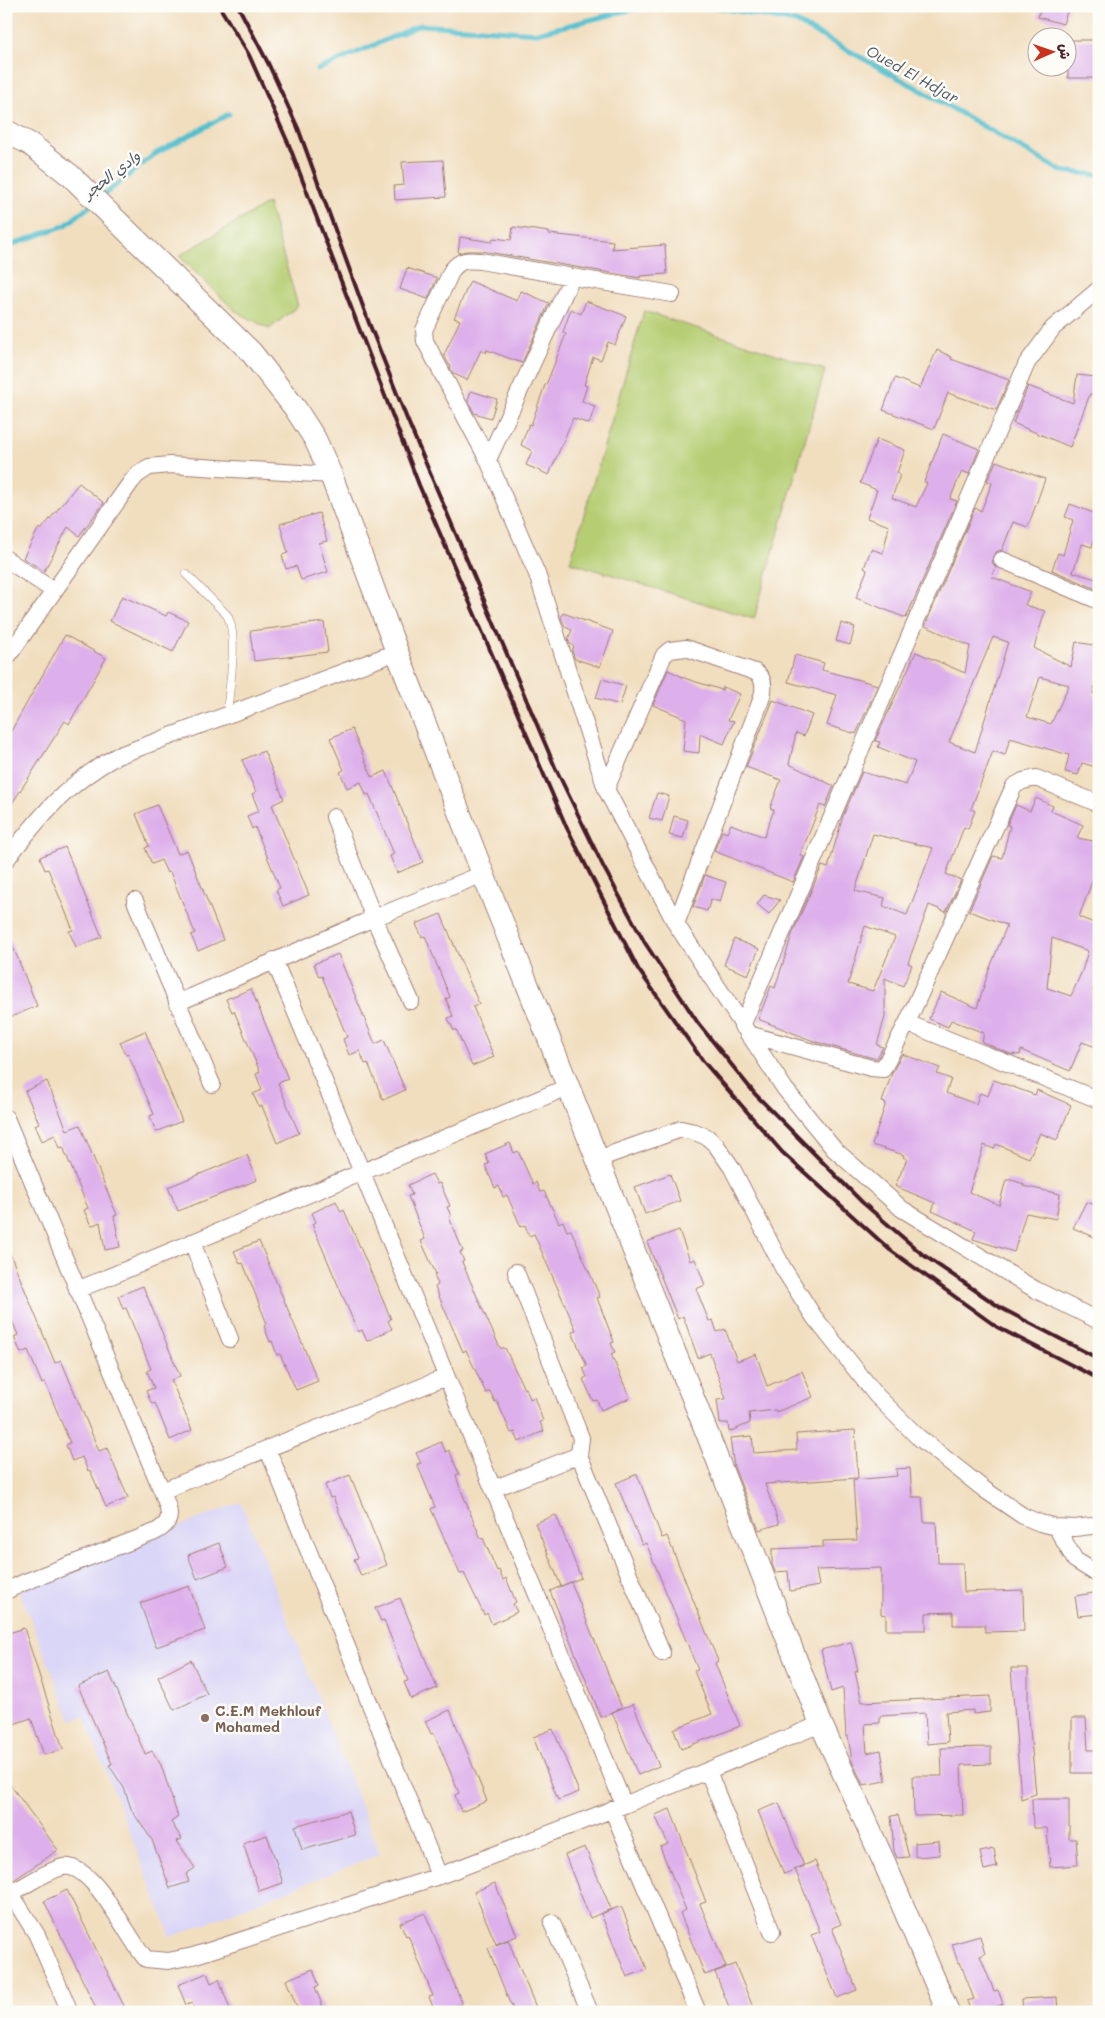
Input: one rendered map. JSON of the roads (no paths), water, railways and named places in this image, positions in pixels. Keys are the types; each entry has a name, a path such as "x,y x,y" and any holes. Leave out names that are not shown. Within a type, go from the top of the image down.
{"main road":[{"path":"6,131 30,144 71,176 251,352 295,408 314,439 331,475 483,874 598,1159 821,1724 885,1864 946,2011"}],"street":[{"path":"672,294 480,261 458,262 452,270 424,330 426,341 488,460 537,574 606,789 676,924 785,1089 828,1141 866,1178 902,1208 1036,1290 1099,1321"},
{"path":"488,460 572,277"},
{"path":"745,1030 1027,364 1053,328 1099,288"},
{"path":"6,659 131,482 137,475 149,467 187,465 331,475"},
{"path":"6,559 54,591"},
{"path":"1002,560 1099,601"},
{"path":"606,789 664,655 670,650 686,648 755,672 761,677 764,688 755,716 676,924"},
{"path":"6,860 35,822 59,797 96,768 140,747 397,652"},
{"path":"745,1030 880,1070 885,1067 907,1023 1014,786 1023,781 1036,778 1099,804"},
{"path":"334,817 374,918 411,1001"},
{"path":"177,1003 274,960 483,874"},
{"path":"135,901 212,1084"},
{"path":"274,960 493,1490 698,2012"},
{"path":"907,1023 1099,1100"},
{"path":"77,1290 568,1086"},
{"path":"6,1118 170,1510 168,1523 163,1528 8,1585"},
{"path":"598,1159 681,1129 707,1137 716,1145 732,1168 784,1268 814,1317 876,1395 917,1436 985,1490 1023,1516 1056,1527 1075,1528 1099,1525"},
{"path":"192,1242 230,1339"},
{"path":"516,1272 581,1438 579,1455 662,1653"},
{"path":"162,1491 446,1377"},
{"path":"268,1450 440,1876"},
{"path":"493,1490 579,1455"},
{"path":"1056,1527 1075,1560 1099,1575"},
{"path":"70,2012 37,1935 9,1889 63,1867 77,1868 97,1887 146,1958 168,1961 192,1956 440,1876 618,1807 821,1724"},
{"path":"708,1771 772,1932"},
{"path":"552,1923 590,2012"}],"lane":[{"path":"186,574 227,615 230,622 233,636 227,714"}],"waterway":[{"name":"Oued El Hdjar","path":"317,70 420,25 537,33 646,6"},
{"name":"Oued El Hdjar","path":"711,6 796,22 917,88 1061,171 1099,175"},
{"name":"وادي الحجر","path":"101,197 155,154 229,114"},
{"name":"وادي الحجر","path":"6,247 66,225 92,204"}],"railway":[{"path":"219,6 249,55 289,145 419,485 566,826 638,969 703,1061 782,1152 890,1250 997,1327 1099,1379"},
{"path":"238,6 268,63 298,128 369,323 407,419 555,767 604,868 645,943 698,1023 755,1094 862,1202 922,1254 1001,1308 1099,1359"}],"place":[{"name":"C.E.M Mekhlouf Mohamed","path":"205,1718"}]}
